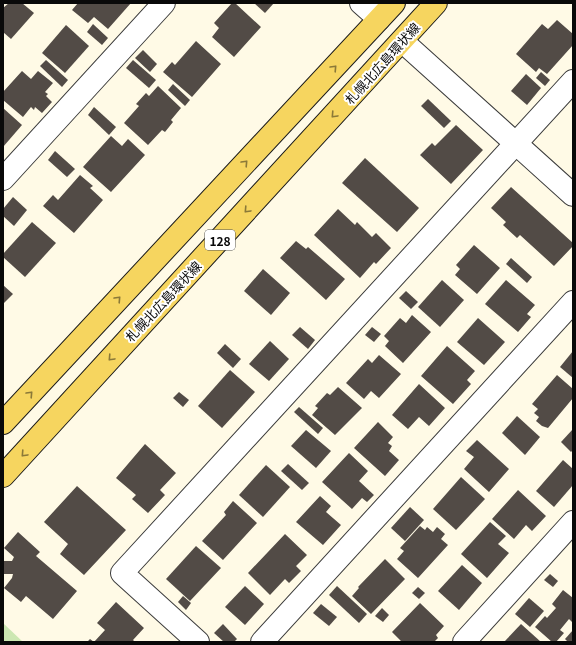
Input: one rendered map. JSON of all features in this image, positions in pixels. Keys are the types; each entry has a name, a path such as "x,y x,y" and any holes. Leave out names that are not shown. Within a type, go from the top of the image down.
{"main road":[{"name":"128","path":"3,423 394,3"},
{"name":"札幌北広島環状線","path":"3,476 436,3"}],"street":[{"path":"3,179 164,3"},
{"path":"361,3 379,19"},
{"path":"402,41 516,142 573,195"},
{"path":"198,642 122,573 573,81"},
{"path":"262,642 573,302"},
{"path":"464,642 573,522"}],"green space":[{"path":"3,623 23,642 3,642"}],"building":[{"path":"9,3 22,3 34,13 11,39 3,32 3,8"},
{"path":"78,3 131,3 108,29 94,17 88,23 72,10"},
{"path":"232,3 235,3 261,27 234,57 212,37 219,28 214,23"},
{"path":"254,3 274,3 265,13"},
{"path":"557,20 573,34 573,45 547,74 539,68 536,72 516,54 542,24 548,29"},
{"path":"93,24 108,38 102,45 87,32"},
{"path":"66,25 89,46 65,73 42,53"},
{"path":"196,41 221,64 192,97 163,72 172,62 175,65"},
{"path":"143,50 157,64 150,72 135,58"},
{"path":"46,60 68,80 62,87 40,66"},
{"path":"133,60 156,80 149,88 126,68"},
{"path":"22,71 31,79 38,71 53,83 45,92 48,94 46,96 52,102 42,113 35,107 34,110 31,107 23,117 3,100 3,92"},
{"path":"541,72 550,80 545,86 536,78"},
{"path":"526,74 541,88 527,105 511,91"},
{"path":"173,84 190,100 185,106 168,90"},
{"path":"158,86 181,108 171,120 173,122 165,132 162,130 148,145 124,123 139,106 136,104 146,93 149,96"},
{"path":"428,99 451,121 444,128 421,106"},
{"path":"94,107 116,127 109,135 88,115"},
{"path":"3,108 22,125 3,147"},
{"path":"456,125 483,150 451,184 420,155 432,143 435,146"},
{"path":"111,136 122,146 128,139 145,155 111,192 83,167"},
{"path":"55,151 75,169 67,177 48,160"},
{"path":"365,158 419,208 397,232 342,183"},
{"path":"80,175 93,186 90,188 103,200 74,233 43,206 53,195 58,200"},
{"path":"511,187 573,243 573,246 554,266 520,235 517,238 503,225 506,222 491,208"},
{"path":"13,197 27,210 14,226 3,216 3,209"},
{"path":"338,209 355,225 357,222 372,237 376,233 391,248 376,264 374,262 360,278 314,235"},
{"path":"32,222 56,243 25,277 3,257 3,254"},
{"path":"296,241 306,249 308,247 345,279 326,300 280,258"},
{"path":"474,245 500,268 477,294 455,275 460,269 456,265"},
{"path":"511,258 532,277 527,283 506,264"},
{"path":"263,269 290,293 271,315 244,291"},
{"path":"442,280 464,300 440,327 418,307"},
{"path":"506,280 535,305 527,314 531,317 518,332 485,304"},
{"path":"3,285 13,294 3,304"},
{"path":"406,291 418,302 411,309 399,298"},
{"path":"412,315 431,332 403,363 385,346 389,341 384,336 400,318 406,323"},
{"path":"478,318 505,342 484,365 457,342"},
{"path":"300,327 315,340 308,349 292,335"},
{"path":"372,327 381,334 374,342 365,335"},
{"path":"270,341 289,359 269,381 249,364"},
{"path":"225,344 241,359 233,368 217,353"},
{"path":"447,346 475,371 467,380 471,384 453,404 421,376"},
{"path":"573,351 573,378 560,367"},
{"path":"379,355 401,374 379,398 371,391 364,399 346,383 368,359 372,363"},
{"path":"230,370 255,392 222,428 198,406"},
{"path":"557,375 573,389 573,398 548,428 542,426 536,421 539,417 534,413 538,409 532,404"},
{"path":"419,384 445,408 429,426 419,417 408,429 392,415"},
{"path":"338,387 362,408 335,435 312,415 318,408 315,406 327,393 330,395"},
{"path":"179,392 189,400 183,407 173,398"},
{"path":"299,407 323,428 318,434 294,412"},
{"path":"517,416 540,437 525,455 502,433"},
{"path":"378,422 393,437 388,443 392,446 389,451 399,460 385,476 354,448"},
{"path":"573,429 573,450 571,452 561,442"},
{"path":"306,430 331,451 316,468 291,446"},
{"path":"477,440 509,469 489,492 464,469 474,457 466,451"},
{"path":"145,444 176,473 160,490 165,495 148,513 132,499 136,495 116,478"},
{"path":"349,453 368,471 359,481 374,495 367,502 362,498 352,509 322,482"},
{"path":"563,460 573,469 573,485 554,507 536,491"},
{"path":"288,464 309,483 302,490 281,471"},
{"path":"266,465 290,487 263,517 239,495"},
{"path":"461,477 485,499 456,530 433,509"},
{"path":"77,486 126,530 84,575 60,554 68,544 44,522"},
{"path":"518,490 546,516 532,531 526,525 514,539 492,519"},
{"path":"320,496 331,506 326,512 341,525 323,545 296,522"},
{"path":"233,501 257,523 223,560 202,541 226,515 224,512"},
{"path":"410,507 424,520 405,541 391,528"},
{"path":"490,522 506,536 498,544 509,553 487,578 461,554"},
{"path":"420,526 425,530 427,527 433,532 437,527 445,534 441,539 448,545 418,578 397,559 404,551 400,548"},
{"path":"18,532 40,552 36,556 77,591 53,619 26,596 21,602 4,588 12,578 13,574 3,574 3,561 12,561 14,557 4,548"},
{"path":"285,534 307,555 296,566 301,571 289,583 285,579 270,595 248,573"},
{"path":"196,546 221,568 190,601 166,579"},
{"path":"385,559 405,579 371,614 352,596 359,588 358,587"},
{"path":"462,565 482,583 459,610 438,591"},
{"path":"550,574 558,581 553,587 544,580"},
{"path":"245,586 264,604 245,625 225,607"},
{"path":"337,586 367,614 359,623 329,595"},
{"path":"418,587 425,593 419,599 412,593"},
{"path":"563,590 573,598 573,623 569,619 560,630 564,633 556,642 552,642 535,627 545,616 547,618 556,608 552,604"},
{"path":"183,596 191,603 186,610 178,602"},
{"path":"529,598 544,611 530,627 515,614"},
{"path":"116,602 144,628 133,640 135,642 94,642 105,630 97,623"},
{"path":"420,603 444,626 436,635 438,638 434,642 402,642 392,632"},
{"path":"321,604 337,617 329,626 313,613"},
{"path":"382,608 389,615 383,622 375,616"},
{"path":"223,624 237,639 234,642 224,642 214,633"},
{"path":"521,624 541,642 504,642"},
{"path":"573,630 573,642 568,642 565,639"},
{"path":"90,639 94,642 87,642"}]}
